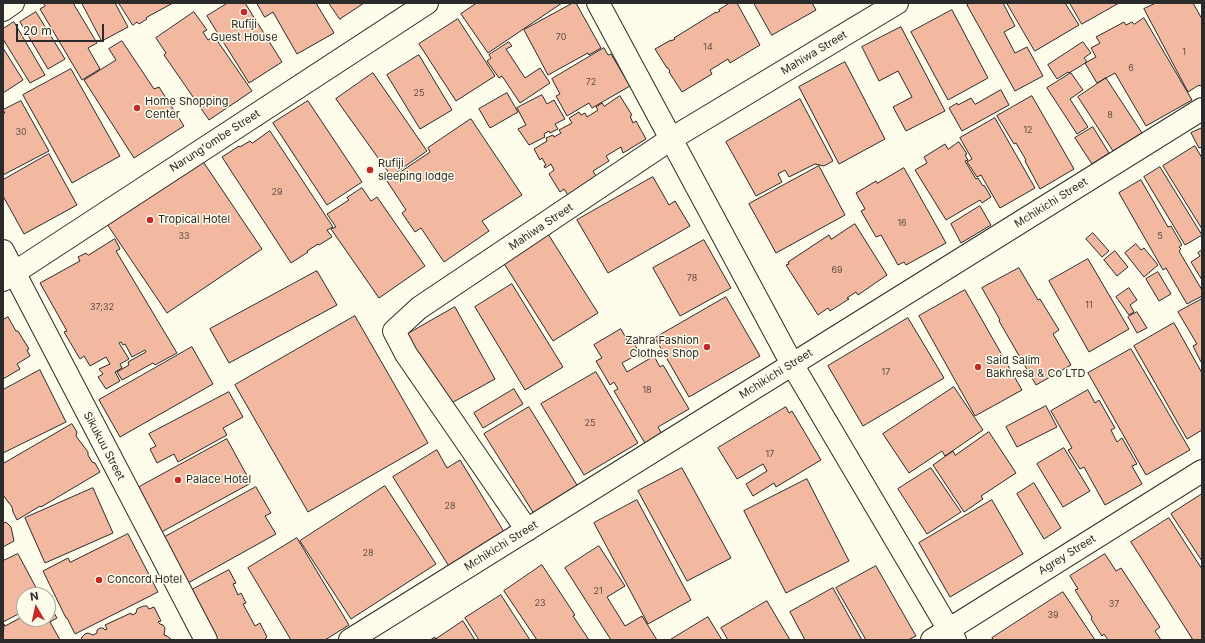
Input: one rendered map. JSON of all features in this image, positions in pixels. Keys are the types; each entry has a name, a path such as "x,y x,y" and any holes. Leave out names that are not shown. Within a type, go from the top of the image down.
{"street":[{"path":"3,10 13,3"},
{"name":"Narung'ombe Street","path":"9,276 427,3"},
{"path":"598,3 792,364 945,636"},
{"name":"Mahiwa Street","path":"527,530 406,354 394,331 419,308 671,139 896,3"},
{"name":"Mchikichi Street","path":"350,640 1202,109"},
{"name":"Sikukuu Street","path":"3,251 9,276 206,640"},
{"name":"Agrey Street","path":"945,636 1202,470"}],"building":[{"path":"43,3 73,3 97,43 88,48 100,69 82,80 40,9 45,6"},
{"path":"82,3 115,3 128,27 102,41"},
{"path":"119,3 173,3 149,16 139,24 137,22 133,25"},
{"path":"228,3 245,3 282,62 249,83 207,16"},
{"path":"257,3 316,3 334,33 297,54 273,12 265,17"},
{"path":"329,3 364,3 340,19"},
{"path":"477,3 562,3 488,53 461,14"},
{"path":"573,3 576,3 601,48 589,55 588,53 548,75 524,30"},
{"path":"730,3 737,3 760,45 730,63 728,59 710,70 712,74 682,92 655,49 675,39 674,38 720,11 719,10"},
{"path":"754,3 812,3 816,10 772,35"},
{"path":"970,3 1003,3 1015,26 1004,32 1015,53 1027,47 1043,76 1015,91 967,5"},
{"path":"1007,3 1065,3 1079,25 1035,51"},
{"path":"1070,3 1119,3 1082,24"},
{"path":"1156,3 1193,3 1202,19 1202,85 1199,85 1188,92 1144,9"},
{"path":"952,10 988,78 948,100 911,32"},
{"path":"36,12 65,59 48,69 20,22"},
{"path":"194,12 207,30 203,32 208,40 214,36 252,91 209,120 164,55 166,53 156,38"},
{"path":"1144,18 1192,100 1146,126 1115,73 1097,83 1085,63 1096,57 1091,48 1100,43 1096,37 1124,22 1126,25 1132,22 1134,24"},
{"path":"458,19 495,76 456,101 419,44"},
{"path":"14,22 45,75 30,83 3,39 3,29"},
{"path":"901,27 945,111 906,131 893,107 912,97 898,71 879,81 862,47"},
{"name":"Home Shopping Center","path":"122,41 154,89 159,87 184,126 134,158 84,80 116,60 109,49"},
{"path":"509,42 512,46 506,49 525,78 540,68 550,83 520,103 502,76 499,78 487,61 491,58 489,55"},
{"path":"1083,42 1091,53 1084,58 1087,62 1057,79 1048,65"},
{"path":"3,48 23,80 3,93"},
{"path":"604,48 608,55 611,54 630,86 592,108 589,103 567,116 556,96 560,94 552,79"},
{"path":"419,55 452,110 420,129 387,75"},
{"path":"845,62 885,139 839,164 799,87"},
{"path":"71,69 120,156 72,183 23,95"},
{"path":"373,73 427,151 391,176 336,99"},
{"path":"1071,73 1083,90 1070,99 1088,127 1077,134 1047,88"},
{"path":"1106,78 1142,133 1113,151 1078,97"},
{"path":"1001,90 1009,105 962,131 949,108 957,103 958,105 971,98 975,104"},
{"path":"507,93 518,112 490,128 479,109"},
{"path":"542,95 547,104 554,100 565,119 555,124 558,129 550,133 549,131 544,134 545,137 529,145 518,129 526,125 517,108"},
{"path":"620,96 632,115 630,116 633,123 636,121 646,139 623,153 621,147 606,156 609,161 593,171 597,178 568,195 564,189 560,192 549,174 554,170 551,164 545,168 544,166 546,165 542,158 540,160 534,149 547,141 546,138 553,135 554,137 561,133 559,130 572,123 569,118 579,112 581,115 585,113 587,117 598,110 596,107 602,103 604,106"},
{"path":"1032,96 1074,169 1040,189 1016,143 1014,144 997,116"},
{"path":"800,99 833,161 824,166 815,164 789,177 785,170 778,174 782,182 756,196 726,142"},
{"path":"21,101 49,151 3,175 3,113 5,113 3,110"},
{"path":"308,101 362,182 327,205 273,123"},
{"path":"995,118 1035,188 1000,208 981,175 977,177 967,162 972,159 960,138"},
{"path":"471,119 522,195 482,221 489,231 444,262 421,228 415,232 402,213 406,210 387,181 430,152 428,148"},
{"path":"1093,127 1109,153 1092,164 1075,138"},
{"path":"1202,128 1202,147 1199,148 1191,133"},
{"path":"270,131 333,227 327,230 332,237 319,245 318,244 291,263 222,157 239,146 240,147 250,141 252,143"},
{"path":"959,142 967,154 965,155 968,160 965,161 976,179 978,178 983,186 984,185 991,197 982,203 980,200 946,220 915,170 927,163 924,157 945,144 948,149"},
{"path":"1195,146 1202,158 1202,229 1163,166"},
{"path":"49,154 77,205 24,234 3,196 3,180"},
{"name":"Tropical Hotel","path":"202,160 262,249 167,313 107,224"},
{"path":"819,166 845,215 776,253 749,204"},
{"path":"1160,167 1202,235 1185,245 1144,177"},
{"path":"904,168 946,243 906,265 904,262 898,265 881,235 876,237 861,211 865,209 856,193 876,181 877,183"},
{"path":"653,177 669,205 675,201 690,226 608,273 577,220"},
{"path":"1141,180 1168,227 1171,226 1182,245 1179,247 1181,249 1179,251 1202,290 1202,296 1187,304 1166,268 1163,270 1119,193"},
{"path":"362,188 371,201 377,197 425,266 379,298 331,229 336,227 327,214 349,200 347,198"},
{"path":"980,206 991,225 961,243 951,224"},
{"path":"855,224 887,275 858,295 856,292 847,298 849,299 830,311 828,308 818,315 786,265 789,264 788,262 829,235 831,239"},
{"path":"1093,233 1109,251 1102,257 1086,239"},
{"path":"548,234 598,313 553,341 503,262"},
{"path":"115,239 120,249 116,251 177,353 155,365 153,363 122,380 117,372 129,365 128,362 146,352 145,350 132,357 125,344 123,345 121,342 119,343 129,359 120,364 122,368 115,372 120,381 106,389 98,377 103,374 99,369 110,364 106,357 90,366 84,356 80,359 64,332 67,331 40,283 80,261 78,257 86,253 88,255"},
{"path":"704,240 731,288 680,316 653,268"},
{"path":"1136,244 1141,250 1144,248 1158,265 1144,277 1125,253"},
{"path":"1202,250 1202,280 1191,262 1200,256 1198,253"},
{"path":"1115,251 1128,267 1117,276 1104,260"},
{"path":"1088,259 1129,329 1089,352 1049,281"},
{"path":"1019,268 1038,300 1040,299 1059,330 1053,334 1071,365 1036,385 982,288"},
{"path":"317,271 337,305 229,363 210,329"},
{"path":"1158,272 1171,294 1159,301 1146,279"},
{"path":"512,284 563,367 525,390 475,307"},
{"path":"1129,288 1137,300 1130,305 1134,312 1129,315 1116,297"},
{"name":"Said Salim Bakhresa & Co LTD","path":"965,290 1022,390 975,416 919,316"},
{"name":"Zahra Fashion Clothes Shop","path":"726,297 760,356 689,397 655,338"},
{"path":"1202,299 1201,362 1193,346 1197,344 1178,312"},
{"path":"455,307 495,379 446,406 406,335"},
{"path":"1137,312 1147,328 1137,333 1128,317"},
{"path":"355,316 428,443 308,512 235,385"},
{"path":"8,317 29,349 27,350 30,356 17,364 20,369 3,379 3,320"},
{"path":"908,318 944,378 863,426 828,366"},
{"path":"1174,323 1202,373 1202,430 1187,439 1134,346"},
{"path":"621,329 628,342 632,340 640,353 622,363 627,372 654,356 660,367 663,365 689,409 658,427 665,440 649,450 614,391 618,389 614,382 610,385 596,361 602,358 594,345"},
{"path":"192,347 213,384 120,437 99,400"},
{"path":"1131,349 1190,450 1146,475 1088,373"},
{"path":"40,370 66,422 3,453 3,390"},
{"path":"596,372 638,443 584,475 541,404"},
{"path":"954,387 983,430 945,456 942,451 909,473 883,434"},
{"path":"514,389 523,404 483,428 474,413"},
{"path":"1088,390 1095,403 1099,400 1115,428 1111,430 1117,442 1122,438 1137,464 1132,466 1142,484 1105,505 1084,467 1080,469 1068,450 1072,448 1051,411"},
{"path":"229,392 243,417 223,428 227,435 178,462 174,454 157,463 150,449 156,446 149,434"},
{"path":"1046,406 1057,427 1017,447 1006,427"},
{"path":"529,407 580,490 536,517 484,434"},
{"path":"786,407 789,413 792,411 821,460 776,487 774,483 753,496 746,484 767,471 763,464 737,479 718,448"},
{"path":"72,424 77,432 76,436 100,472 17,520 12,507 3,495 3,464"},
{"path":"989,432 1016,473 981,496 983,499 964,512 933,465 953,451 955,455"},
{"path":"227,439 251,483 156,535 132,491"},
{"path":"1064,448 1090,491 1063,507 1037,464"},
{"path":"437,450 447,468 460,460 506,535 450,568 393,477"},
{"path":"682,468 731,558 687,581 638,491"},
{"path":"931,468 961,512 927,534 898,489"},
{"path":"807,479 849,561 786,593 744,511"},
{"path":"1034,483 1061,528 1044,539 1017,494"},
{"path":"385,486 436,564 351,619 300,541"},
{"path":"256,487 271,513 265,516 276,534 188,583 163,538"},
{"path":"93,488 113,533 45,563 25,518"},
{"path":"1202,494 1202,561 1171,514"},
{"path":"637,500 691,600 648,624 594,523"},
{"path":"992,500 1023,554 950,597 919,543"},
{"path":"1169,518 1202,569 1202,640 1193,640 1131,542"},
{"path":"3,520 4,523 6,522 11,527 14,541 3,547"},
{"name":"Concord Hotel","path":"128,534 158,592 75,634 56,598 56,587 51,587 43,571 68,558 70,562"},
{"path":"297,538 349,625 325,640 291,640 248,568"},
{"path":"599,546 625,586 607,597 625,626 642,616 657,640 611,640 565,568"},
{"path":"18,554 36,587 16,587 16,615 3,622 3,561"},
{"path":"1105,554 1116,571 1121,568 1160,627 1155,631 1161,640 1108,640 1104,634 1102,636 1075,590 1078,589 1070,576"},
{"path":"542,565 575,615 573,616 589,640 537,640 504,591"},
{"path":"876,566 916,636 908,640 866,640 836,588"},
{"path":"229,570 236,583 233,584 238,595 241,593 246,603 243,604 255,626 260,623 267,637 264,640 211,640 186,593"},
{"path":"833,588 862,640 805,640 790,612"},
{"path":"1063,592 1095,640 994,640 992,638"},
{"path":"501,595 530,640 479,640 465,618"},
{"path":"767,601 790,640 728,640 721,628"},
{"path":"147,606 149,609 154,607 161,621 158,622 165,628 164,635 172,640 81,640 85,634 88,633 93,635 97,633 97,630 100,628 105,630 107,629 105,625 131,613 132,615 136,613 137,609"},
{"path":"708,617 722,640 670,640"},
{"path":"16,620 16,627 53,627 60,640 3,640 4,624 5,626"},
{"path":"463,621 475,640 430,640 435,637 435,639"}],"place":[{"name":"Rufiji Guest House","path":"244,12"},
{"name":"Home Shopping Center","path":"137,108"},
{"name":"Rufiji sleeping lodge","path":"370,170"},
{"name":"Tropical Hotel","path":"150,220"},
{"name":"Zahra Fashion Clothes Shop","path":"707,347"},
{"name":"Said Salim Bakhresa & Co LTD","path":"978,367"},
{"name":"Palace Hotel","path":"178,480"},
{"name":"Concord Hotel","path":"99,580"}]}
